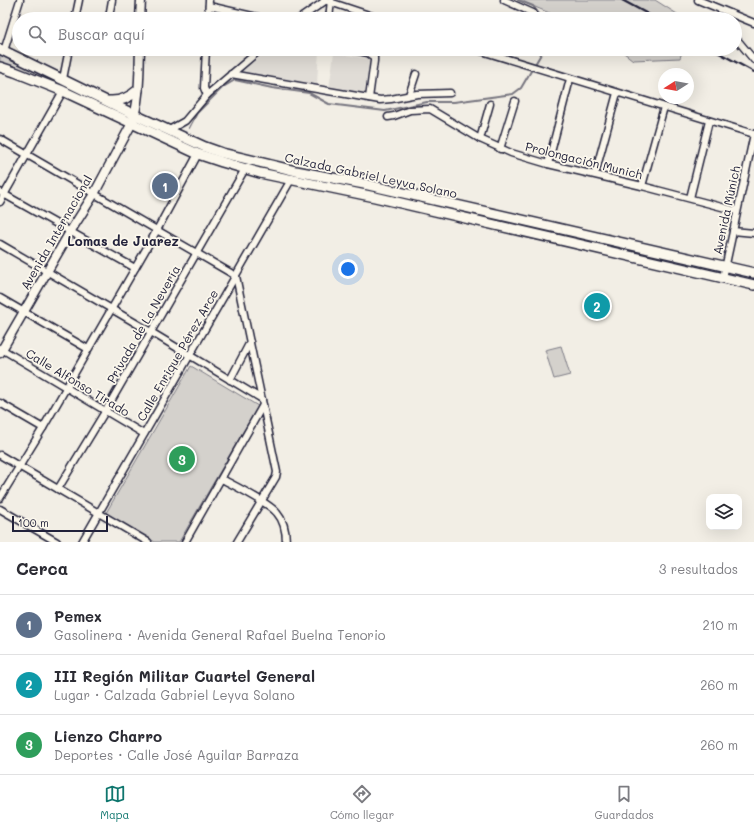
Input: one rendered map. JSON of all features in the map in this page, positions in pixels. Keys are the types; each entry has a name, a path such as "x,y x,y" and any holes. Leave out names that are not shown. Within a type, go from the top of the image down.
{"main road":[{"name":"Calzada Gabriel Leyva Solano","path":"2,50 12,55"},
{"name":"Calzada Gabriel Leyva Solano","path":"15,56 106,100 133,119 198,154 245,169 375,197 754,285"},
{"name":"Calzada Gabriel Leyva Solano","path":"0,67 133,119 169,130 204,147 222,153 296,171 364,184 726,266 754,274"},
{"path":"106,100 122,100 138,90"},
{"path":"387,200 390,191"}],"street":[{"path":"16,12 20,0"},
{"path":"76,12 79,0"},
{"path":"110,12 112,0"},
{"path":"140,12 141,0"},
{"path":"504,0 531,12"},
{"path":"698,0 723,12"},
{"path":"310,12 327,1"},
{"path":"327,1 328,12"},
{"path":"327,1 360,12"},
{"path":"209,3 241,12"},
{"path":"742,19 754,23"},
{"path":"2,50 12,22"},
{"path":"742,45 754,60"},
{"path":"63,79 68,56"},
{"path":"133,119 138,90 140,56"},
{"path":"206,56 204,88 206,95"},
{"path":"169,130 185,121 206,95 253,56"},
{"path":"369,98 374,61 372,56"},
{"path":"496,56 754,134"},
{"path":"231,74 369,98 391,100 423,93 450,93"},
{"path":"409,96 416,74"},
{"path":"548,164 570,79"},
{"path":"0,202 2,193 27,154 63,92"},
{"path":"595,174 618,93"},
{"path":"500,149 515,101"},
{"path":"480,139 490,104"},
{"path":"642,186 664,107"},
{"name":"Prolongación Munich","path":"388,117 413,110 430,109 480,139 511,153 548,164 595,174 737,211"},
{"name":"Avenida Internacional","path":"1,350 94,194 133,119"},
{"path":"690,198 709,121"},
{"name":"Avenida Múnich","path":"723,278 754,134"},
{"path":"0,139 236,276 277,472 276,477 237,542"},
{"path":"0,498 43,428 157,230 198,154"},
{"name":"Privada de La Nevería","path":"58,489 106,410 195,253 245,169"},
{"name":"Calle Enrique Pérez Arce","path":"82,542 296,171"},
{"path":"2,193 135,268"},
{"path":"518,230 520,220"},
{"path":"733,230 754,233"},
{"path":"0,244 151,332 263,402"},
{"path":"0,298 88,349"},
{"path":"230,380 250,342"},
{"name":"Calle Alfonso Tirado","path":"1,350 106,410 144,434"},
{"path":"185,542 222,479 263,402"},
{"path":"0,403 43,428"},
{"path":"0,455 148,542"},
{"path":"222,479 261,501 277,512 284,525 286,542"},
{"path":"0,509 57,542"}],"shaded area":[{"path":"518,0 655,0 674,12 547,12"},
{"path":"0,54 122,112 47,79 0,64"},
{"path":"262,56 319,56 317,84 240,72"},
{"path":"334,56 352,56 370,59 364,95 329,89"},
{"path":"628,56 681,56 680,58 633,60"},
{"path":"561,346 570,375 554,379 545,350"},
{"path":"191,366 258,406 179,542 155,542 106,513"}],"waterway":[{"path":"518,0 533,6 538,12"},
{"path":"189,128 197,113 223,87 235,80 272,88 309,93 329,104 385,111 427,102 454,102 513,94 521,88 540,56"}],"railway":[{"path":"622,0 644,12"},
{"path":"725,56 754,72"}],"place":[{"name":"Pemex","path":"165,186"},
{"name":"III Región Militar Cuartel General","path":"597,306"},
{"name":"Lienzo Charro","path":"182,459"}],"district":[{"name":"Lomas de Juarez","path":"123,240"}]}
